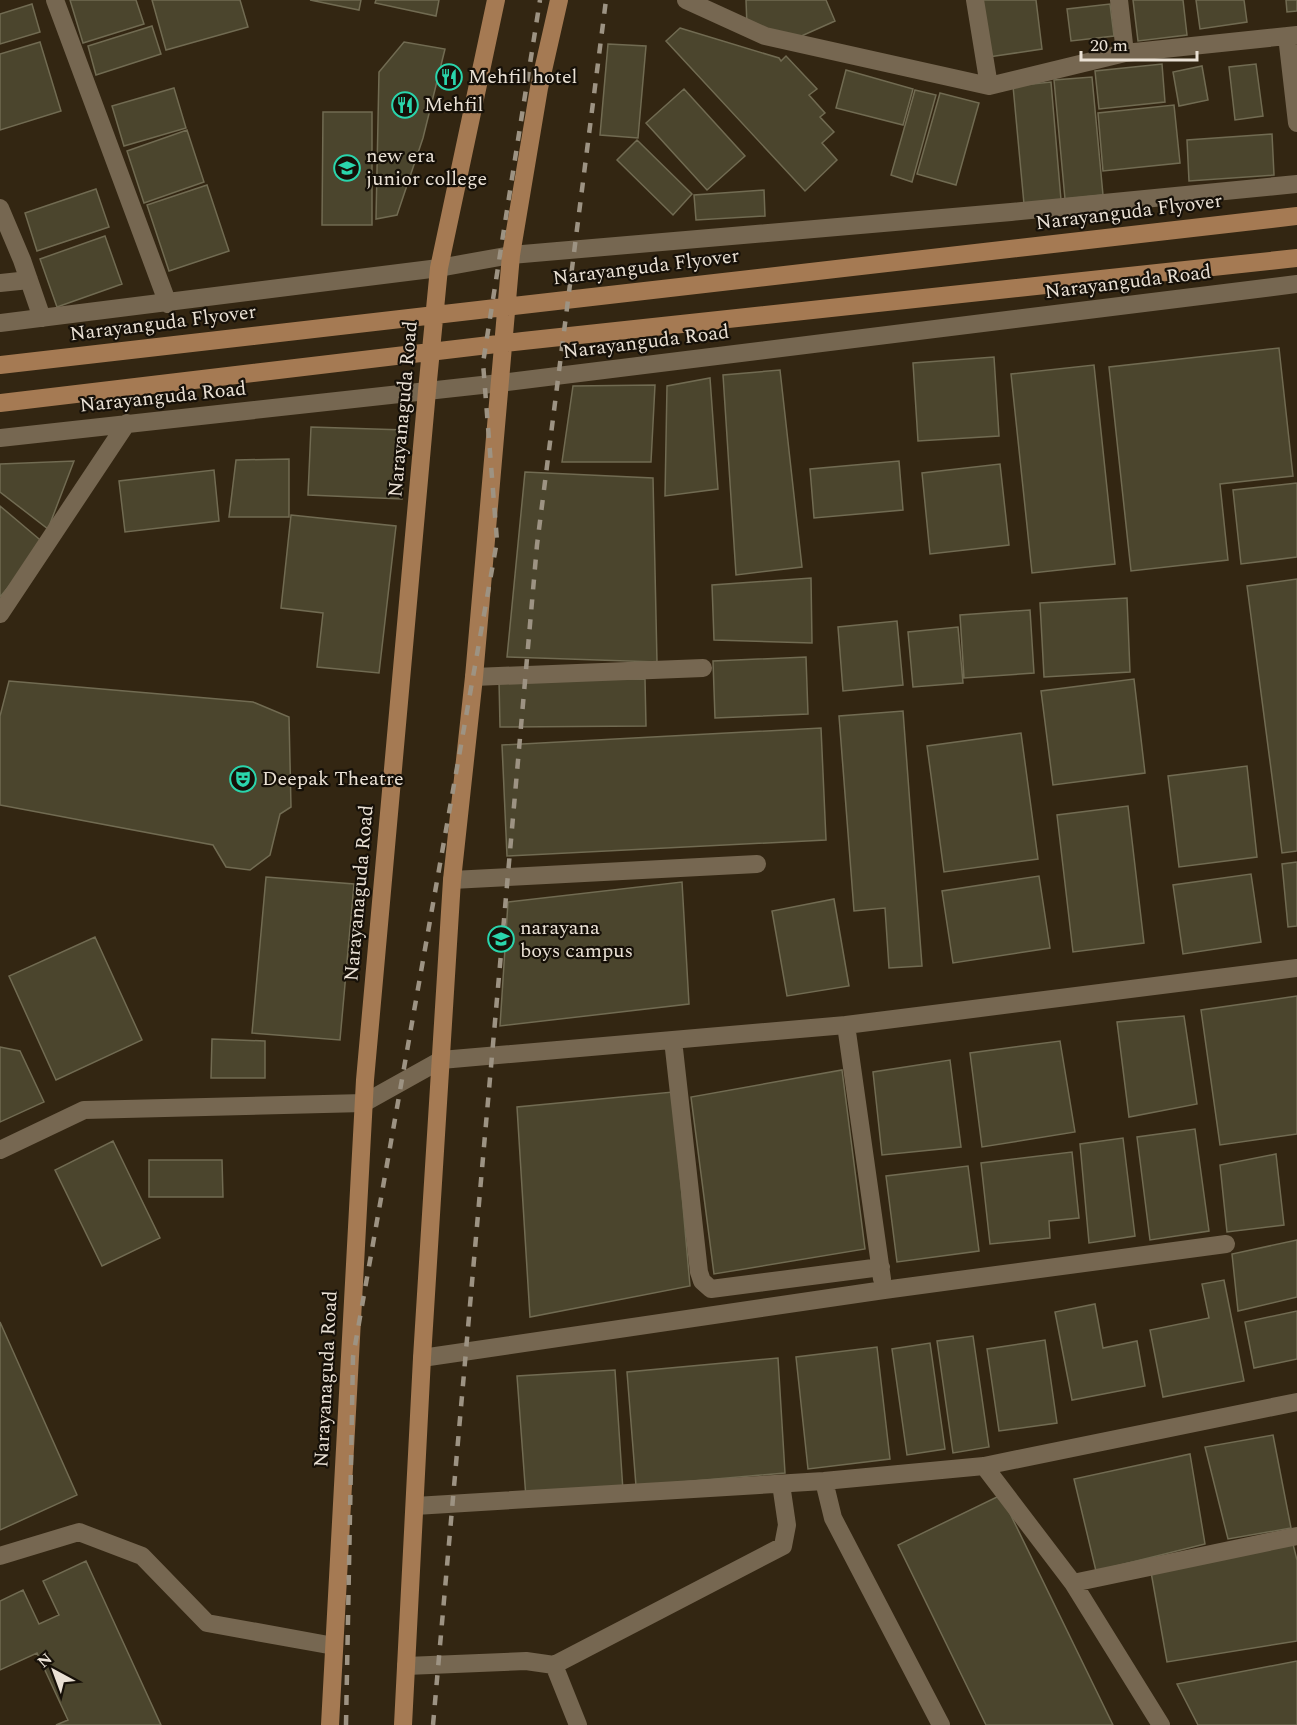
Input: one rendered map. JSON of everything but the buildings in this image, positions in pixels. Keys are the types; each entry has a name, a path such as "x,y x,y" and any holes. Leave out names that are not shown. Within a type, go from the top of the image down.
{"main road":[{"name":"Narayanaguda Road","path":"330,1725 364,1102 427,390 439,268 496,0"},
{"path":"403,1725 422,1358 452,880 474,677 511,255 538,87 559,0"},
{"name":"Narayanguda Flyover","path":"0,365 1297,216"},
{"path":"0,404 535,340 1297,258"}],"street":[{"path":"55,0 168,304"},
{"path":"686,0 765,36 988,86 1125,53 1292,36 1297,123"},
{"path":"975,0 988,86"},
{"path":"1119,0 1125,53"},
{"path":"0,323 168,304 439,268 511,255 1011,212 1297,184"},
{"path":"0,208 42,318"},
{"path":"0,283 29,280"},
{"name":"Narayanguda Road","path":"0,438 500,383 1297,284"},
{"path":"0,614 127,423"},
{"path":"474,677 703,668"},
{"path":"452,880 757,864"},
{"path":"0,1150 84,1110 364,1102 441,1060 846,1025 1297,968"},
{"path":"846,1025 884,1290"},
{"path":"673,1040 699,1272 702,1281 711,1289 880,1267"},
{"path":"422,1358 884,1290 1226,1244"},
{"path":"415,1506 824,1481 984,1466 1297,1402"},
{"path":"984,1466 1073,1583 1161,1725"},
{"path":"824,1481 833,1518 941,1725"},
{"path":"406,1666 526,1661 554,1665 783,1546 787,1525 781,1484"},
{"path":"0,1556 79,1532 142,1556 207,1623 334,1646"},
{"path":"1073,1583 1297,1536"},
{"path":"554,1665 579,1725"}],"railway":[{"path":"346,1725 353,1357 497,541 483,363 540,0"},
{"path":"433,1725 537,545 606,0"}],"place":[{"name":"Mehfil hotel","path":"449,77"},
{"name":"Mehfil","path":"405,105"},
{"name":"new era junior college","path":"347,168"},
{"name":"Deepak Theatre","path":"243,779"},
{"name":"narayana boys campus","path":"501,939"}]}
